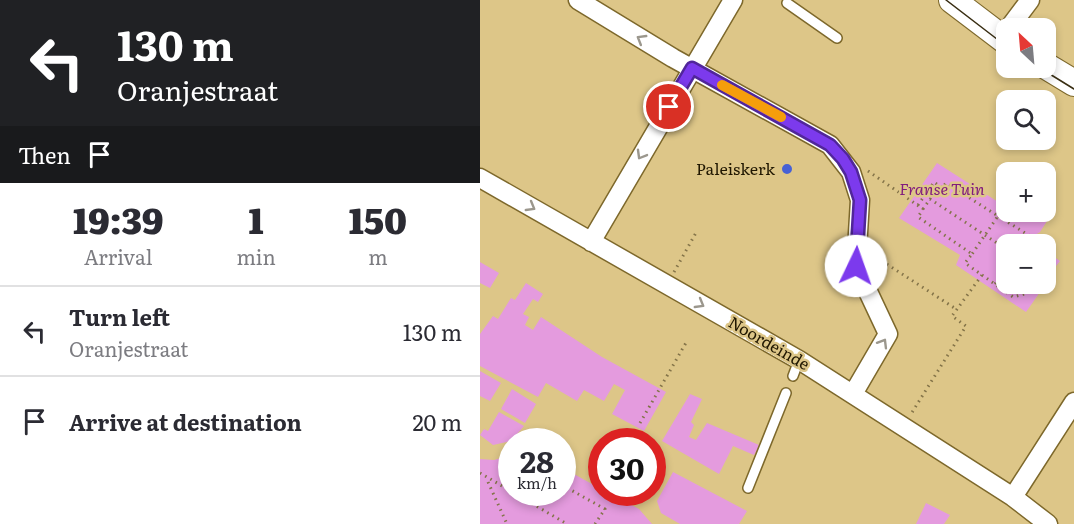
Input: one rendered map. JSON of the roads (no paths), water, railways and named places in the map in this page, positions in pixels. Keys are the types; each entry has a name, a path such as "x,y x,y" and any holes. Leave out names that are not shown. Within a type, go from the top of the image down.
{"street":[{"path":"578,0 692,68 830,145 851,173 860,200 856,266 888,334 853,394"},
{"path":"591,242 734,0"},
{"path":"952,0 996,29"},
{"path":"1018,18 1030,0"},
{"path":"1056,72 1074,83"},
{"name":"Noordeinde","path":"480,178 667,285 796,368 853,394 1013,497 1048,524"},
{"path":"1013,497 1074,402"}],"lane":[{"path":"787,3 837,38"},
{"path":"748,488 786,393"}],"tram line":[{"path":"946,0 996,38"},
{"path":"1056,78 1074,89"}],"place":[{"name":"Paleiskerk","path":"787,169"}],"park label":[{"name":"Franse Tuin","path":"942,189"}]}
